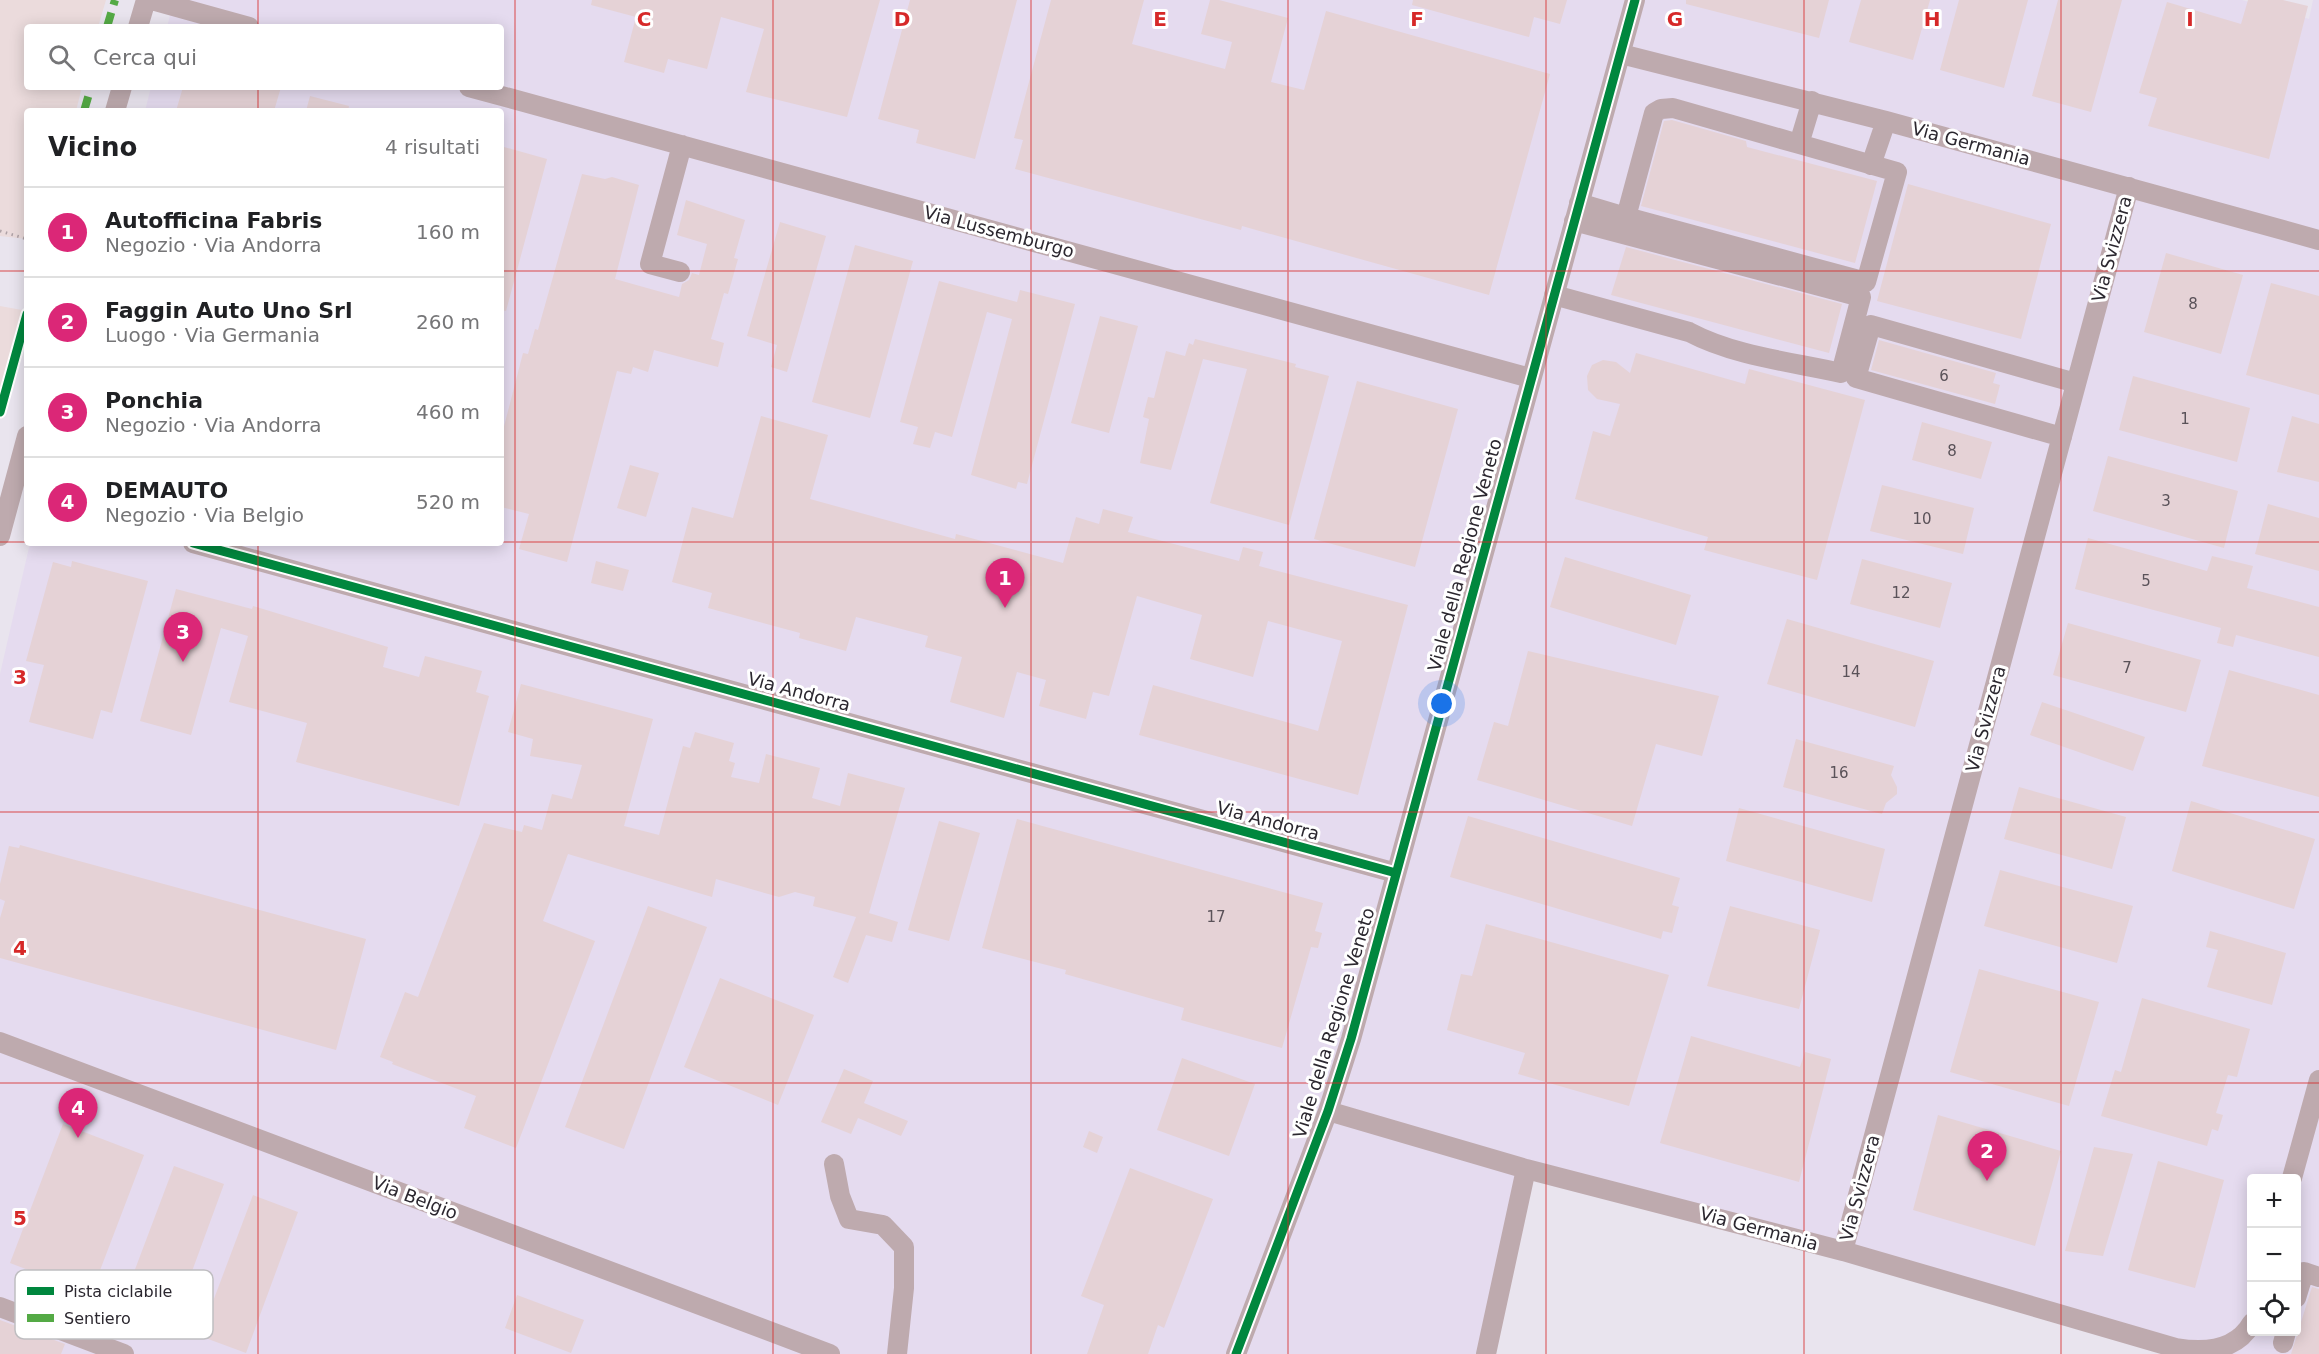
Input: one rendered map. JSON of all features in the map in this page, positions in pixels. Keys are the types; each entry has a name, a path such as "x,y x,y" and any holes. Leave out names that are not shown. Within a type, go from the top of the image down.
{"street":[{"path":"139,24 146,0"},
{"path":"152,0 238,24"},
{"name":"Viale della Regione Veneto","path":"1236,1354 1328,1111 1351,1039 1635,0"},
{"name":"Via Germania","path":"1621,54 1886,121 2319,240"},
{"path":"117,108 121,90"},
{"name":"Via Lussemburgo","path":"480,90 1530,378"},
{"path":"1799,144 1812,102"},
{"path":"1577,212 1626,217 1866,282 1897,172 1673,108 1661,109 1654,113 1626,217"},
{"path":"1871,165 1886,121"},
{"path":"680,272 650,264 682,145"},
{"name":"Via Svizzera","path":"1843,1251 2129,187"},
{"path":"1554,295 1689,332 1705,340 1841,373 1861,297 1577,212"},
{"path":"2061,437 1856,378 1871,325 2076,383"},
{"path":"0,536 19,495 24,458"},
{"name":"Via Andorra","path":"204,546 1396,873"},
{"name":"Via Belgio","path":"0,1042 830,1354"},
{"path":"2294,1174 2316,1102 2319,1080"},
{"name":"Via Germania","path":"1328,1111 1526,1169 1843,1251 2176,1348 2196,1351 2230,1350 2247,1329"},
{"path":"834,1164 840,1196 849,1220 883,1225 904,1247 904,1288 897,1354"},
{"path":"1486,1354 1526,1169"},
{"path":"2301,1282 2304,1272 2319,1277"},
{"path":"0,1307 15,1313"},
{"path":"84,1339 124,1354"}],"path":[{"path":"0,231 24,238"}],"shaded area":[{"path":"0,0 106,0 99,24 24,24 24,90 81,90 77,108 24,108 24,239 0,236"},
{"path":"174,0 2242,0 2309,19 2313,0 2319,0 2319,1354 2190,1354 1526,1175 1486,1354 0,1354 0,674 29,546 504,546 504,108 146,108 150,90 504,90 504,24 168,24"},
{"path":"0,306 22,310 0,392"}],"building":[{"path":"592,0 880,0 847,117 746,92 764,29 721,17 707,69 668,59 664,73 624,62 636,17 591,5"},
{"path":"910,0 1017,0 975,159 916,143 919,130 878,119"},
{"path":"1051,0 1144,0 1132,44 1225,69 1232,42 1201,34 1210,0 1219,0 1288,18 1271,82 1304,90 1326,11 1550,74 1489,295 1242,226 1241,230 1015,169 1023,140 1014,138"},
{"path":"1413,0 1567,0 1560,24 1534,17 1529,37 1412,5"},
{"path":"1686,0 1829,0 1819,38 1686,4"},
{"path":"1861,0 1930,0 1913,60 1849,42"},
{"path":"1959,0 2028,0 2004,88 1940,70"},
{"path":"2058,0 2122,0 2091,112 2032,96"},
{"path":"2248,0 2283,0 2308,6 2269,159 2148,126 2157,98 2139,93 2167,2 2241,24"},
{"path":"182,90 280,90 275,108 177,108"},
{"path":"310,96 349,106 349,108 307,108"},
{"path":"1672,120 1746,141 1747,147 1877,181 1855,263 1641,206 1664,121"},
{"path":"504,147 547,159 506,311 504,311"},
{"path":"582,174 605,179 612,177 639,185 615,279 679,297 682,284 689,280 692,273 699,275 707,244 677,235 686,200 745,220 734,258 738,259 728,294 724,293 711,339 724,343 718,367 654,350 648,372 633,367 631,374 617,371 567,562 519,549 529,514 504,508 504,426 523,353 528,354 535,329 538,330"},
{"path":"1908,184 2051,224 2021,339 1877,301"},
{"path":"780,222 826,236 787,372 771,367 777,345 747,336"},
{"path":"855,245 913,261 870,418 812,402"},
{"path":"1626,247 1842,304 1829,353 1611,295"},
{"path":"2166,253 2243,275 2221,354 2144,332"},
{"path":"939,281 1017,302 1020,290 1075,304 1027,484 1018,482 1016,489 971,475 1012,319 987,312 952,437 935,432 930,448 913,444 918,427 900,422"},
{"path":"2271,283 2319,296 2319,395 2246,375"},
{"path":"1100,316 1138,326 1109,433 1071,423"},
{"path":"1195,339 1296,364 1295,367 1329,376 1289,525 1210,503 1247,369 1203,359 1171,470 1140,463 1149,419 1143,417 1148,397 1154,398 1166,351 1185,356 1189,343 1193,345"},
{"path":"1879,340 1996,373 1993,383 2000,385 1995,404 1871,370"},
{"path":"1636,353 1745,384 1749,369 1865,400 1817,580 1704,550 1708,537 1575,499 1593,431 1610,436 1620,404 1597,399 1588,390 1587,376 1592,365 1603,360 1616,362 1630,373"},
{"path":"2133,376 2250,408 2237,462 2119,430"},
{"path":"1357,381 1458,409 1415,567 1314,539"},
{"path":"761,416 828,435 810,499 955,539 956,534 1063,563 1076,517 1099,524 1103,509 1133,517 1128,532 1239,561 1243,547 1263,552 1259,566 1408,605 1358,795 1139,735 1153,685 1318,731 1342,641 1268,621 1253,677 1190,659 1202,615 1137,596 1109,696 1093,692 1086,719 1039,706 1046,680 1017,672 1004,718 950,702 962,657 925,647 928,636 856,617 846,651 799,638 800,633 708,608 712,593 672,582 692,507 733,518"},
{"path":"2292,416 2319,424 2319,482 2277,472"},
{"path":"1922,422 1992,442 1981,479 1912,460"},
{"path":"2108,456 2238,491 2224,548 2093,511"},
{"path":"630,465 659,473 646,517 617,508"},
{"path":"1882,485 1974,508 1963,554 1870,531"},
{"path":"2268,504 2319,518 2319,571 2255,554"},
{"path":"2088,538 2207,571 2212,556 2253,566 2247,588 2319,607 2319,657 2236,635 2233,647 2217,643 2221,628 2075,589"},
{"path":"1565,557 1691,595 1676,645 1550,607"},
{"path":"1862,559 1952,583 1940,628 1850,604"},
{"path":"72,561 148,581 112,713 101,710 93,739 29,722 44,665 26,661 53,562 71,567"},
{"path":"596,561 629,570 623,591 591,583"},
{"path":"176,589 252,609 253,606 388,647 383,667 419,677 425,656 482,671 476,692 489,696 459,806 296,762 307,723 229,702 248,636 221,628 191,735 140,721"},
{"path":"1787,619 1934,661 1915,727 1767,684"},
{"path":"2068,623 2201,660 2186,712 2053,675"},
{"path":"1528,651 1719,696 1702,756 1656,744 1632,826 1477,780 1494,722 1508,726"},
{"path":"2229,670 2319,695 2319,797 2202,766"},
{"path":"521,684 653,719 624,826 659,835 683,746 690,748 695,732 734,743 729,761 735,763 731,777 759,783 766,754 820,768 812,798 840,806 848,773 905,788 869,913 898,922 892,942 866,935 848,983 833,977 856,917 813,906 815,897 795,892 779,897 716,879 712,897 568,854 543,921 595,941 516,1148 464,1128 476,1096 392,1064 393,1062 380,1057 405,992 418,997 484,823 522,832 524,825 542,830 552,794 572,799 582,765 530,756 533,739 508,732"},
{"path":"2042,702 2145,737 2133,771 2030,735"},
{"path":"1796,739 1894,766 1891,775 1897,787 1897,794 1886,803 1882,814 1783,787"},
{"path":"2019,787 2126,817 2112,869 2004,839"},
{"path":"2191,801 2315,839 2294,909 2172,871"},
{"path":"1739,808 1885,849 1872,902 1726,861"},
{"path":"1468,816 1680,878 1672,905 1679,907 1672,933 1663,931 1661,939 1450,877"},
{"path":"1017,819 1323,903 1315,931 1322,933 1318,948 1311,947 1282,1048 1181,1020 1184,1008 1065,974 1066,970 982,948"},
{"path":"939,821 980,833 949,941 908,930"},
{"path":"20,845 366,939 336,1050 0,958 0,918 5,901 0,899 0,884 9,846 19,848"},
{"path":"2000,870 2133,906 2117,963 1984,926"},
{"path":"648,906 707,927 624,1149 565,1127"},
{"path":"1730,906 1820,930 1799,1009 1707,986"},
{"path":"1486,924 1669,975 1629,1106 1518,1074 1525,1053 1447,1030 1461,974 1472,976"},
{"path":"2210,931 2286,953 2272,1005 2207,987 2218,950 2206,947"},
{"path":"1979,969 2099,1002 2069,1106 1950,1072"},
{"path":"720,978 814,1015 778,1105 684,1067"},
{"path":"2142,998 2250,1029 2237,1077 2228,1075 2216,1113 2223,1115 2218,1131 2212,1129 2207,1146 2101,1116 2115,1070 2121,1072"},
{"path":"1691,1036 1800,1067 1805,1052 1831,1059 1799,1182 1660,1143"},
{"path":"1182,1058 1255,1084 1229,1156 1157,1130"},
{"path":"844,1069 873,1081 864,1103 908,1121 901,1136 858,1118 851,1134 821,1122"},
{"path":"1938,1115 2061,1151 2035,1246 1913,1210"},
{"path":"63,1124 144,1155 100,1270 28,1270 10,1263"},
{"path":"1089,1131 1103,1137 1097,1153 1083,1147"},
{"path":"2094,1147 2133,1154 2103,1256 2065,1251"},
{"path":"2158,1161 2224,1180 2195,1288 2128,1270"},
{"path":"174,1166 224,1184 192,1270 135,1270"},
{"path":"1130,1168 1213,1199 1164,1328 1158,1325 1148,1354 1087,1354 1104,1305 1081,1296"},
{"path":"253,1195 298,1212 246,1353 208,1339 213,1339 213,1301"},
{"path":"2312,1287 2319,1289 2319,1354 2291,1354 2297,1336 2301,1336 2301,1322"},
{"path":"517,1295 584,1320 571,1353 505,1328"},
{"path":"0,1320 15,1326 15,1339 51,1339 65,1344 61,1354 0,1354"}],"marked path":[{"path":"108,24 115,0"},
{"path":"85,108 90,90"}],"cycle path":[{"path":"1236,1354 1328,1111 1351,1039 1635,0"},
{"path":"0,412 24,325"},
{"path":"204,546 1396,873"}],"place":[{"name":"Autofficina Fabris","path":"1005,608"},
{"name":"Ponchia","path":"183,662"},
{"name":"DEMAUTO","path":"78,1138"},
{"name":"Faggin Auto Uno Srl","path":"1987,1181"}]}
